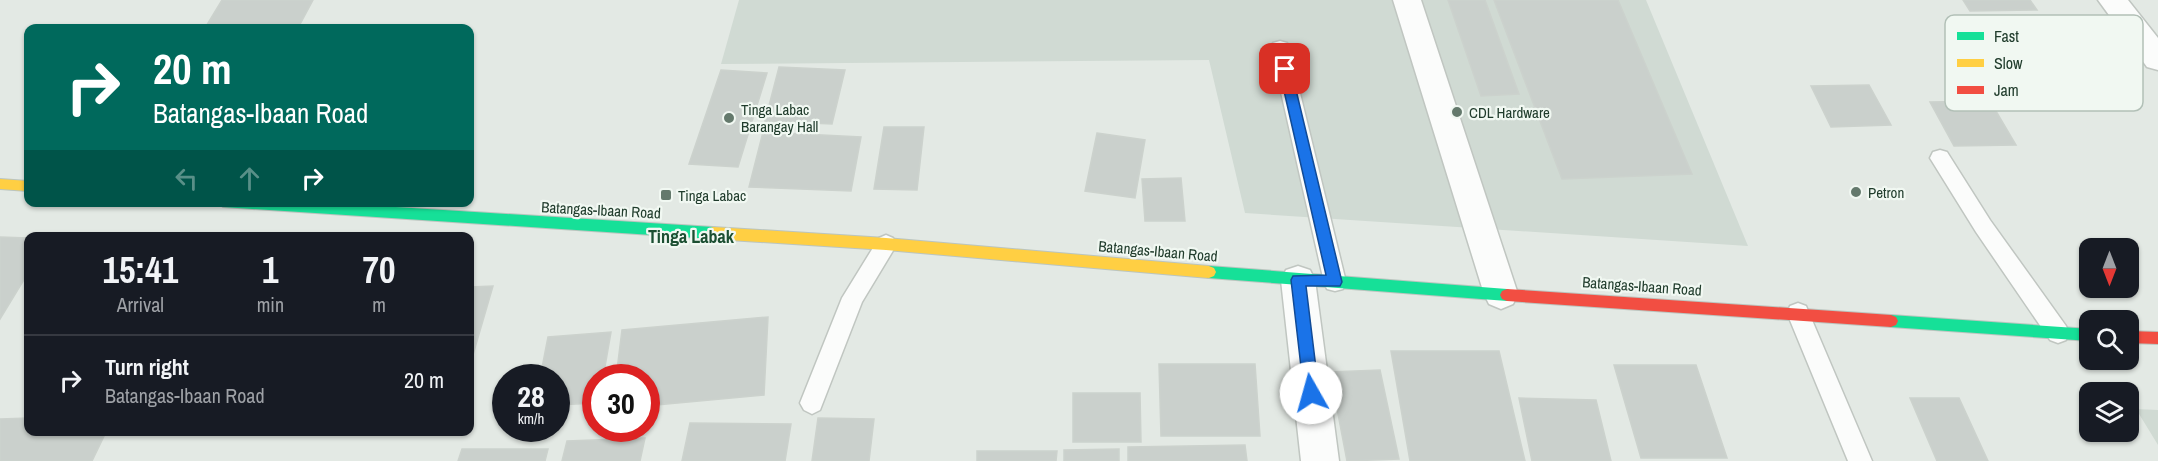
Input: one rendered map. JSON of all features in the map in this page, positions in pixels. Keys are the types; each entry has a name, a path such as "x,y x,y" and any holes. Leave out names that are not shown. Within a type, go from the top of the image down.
{"main road":[{"path":"0,184 24,186"},
{"name":"Batangas-Ibaan Road","path":"302,207 886,244 1298,280 2079,334"},
{"path":"2139,337 2158,338"}],"street":[{"path":"1407,0 1501,294"},
{"path":"2112,0 2124,15"},
{"path":"2143,40 2158,59"},
{"path":"1298,280 1320,461"}],"lane":[{"path":"1280,48 1335,282"},
{"path":"1940,158 1983,226 2058,333"},
{"path":"812,403 853,298 886,244"},
{"path":"1798,313 1860,461"}],"shaded area":[{"path":"739,0 1646,0 1748,246 1245,213 1209,60 721,64"},
{"path":"2139,409 2158,410 2158,445 2139,414"}],"building":[{"path":"222,0 313,0 300,24 207,24"},
{"path":"1448,0 1485,0 1519,94 1481,96"},
{"path":"1494,0 1618,0 1692,174 1562,179"},
{"path":"1963,0 2030,0 2037,10 1970,11"},
{"path":"779,67 845,70 832,124 765,121"},
{"name":"Tinga Labac Barangay Hall","path":"721,70 767,73 738,167 689,164"},
{"path":"1869,85 1891,125 1831,127 1811,86"},
{"path":"1930,102 1945,102 1945,111 1996,111 2016,145 1954,146"},
{"path":"884,127 924,127 917,190 874,189"},
{"path":"763,132 861,137 851,191 749,187"},
{"path":"1097,133 1145,140 1135,198 1085,191"},
{"path":"1181,178 1185,221 1145,221 1142,179"},
{"path":"0,237 24,238 24,280 0,319"},
{"path":"493,286 474,351 474,287"},
{"path":"768,317 764,395 660,405 660,364 618,364 622,330"},
{"path":"611,332 605,364 582,364 582,404 570,404 570,364 543,364 548,337"},
{"path":"1391,351 1499,351 1525,461 1410,461"},
{"path":"1159,364 1255,364 1260,436 1161,436"},
{"path":"1614,365 1696,365 1727,458 1641,458"},
{"path":"1380,370 1399,459 1347,461 1330,372"},
{"path":"1073,393 1140,393 1141,442 1073,442"},
{"path":"1519,398 1596,400 1611,461 1532,461"},
{"path":"1910,398 1959,398 1988,461 1937,461"},
{"path":"24,418 24,436 104,436 92,461 0,461 0,419"},
{"path":"818,418 874,419 869,461 812,461"},
{"path":"690,423 791,424 785,461 682,461"},
{"path":"567,442 644,442 640,461 562,461"},
{"path":"1245,445 1247,461 1128,461 1128,447"},
{"path":"462,449 548,449 545,461 458,461"},
{"path":"1119,449 1119,461 1064,461 1064,450"},
{"path":"977,451 1057,451 1056,461 977,461"}],"traffic: fast":[{"path":"302,207 713,233"},
{"path":"1209,272 1507,295"},
{"path":"1891,321 2079,334"}],"traffic: slow":[{"path":"0,184 24,186"},
{"path":"713,233 886,244 1209,272"}],"traffic: jam":[{"path":"1507,295 1891,321"},
{"path":"2139,337 2158,338"}],"place":[{"name":"CDL Hardware","path":"1457,112"},
{"name":"Tinga Labac Barangay Hall","path":"729,118"},
{"name":"Petron","path":"1856,192"},
{"name":"Tinga Labac","path":"666,195"}],"district":[{"name":"Tinga Labak","path":"691,236"}],"route":[{"path":"1285,69 1335,282 1298,280 1311,393"}]}
